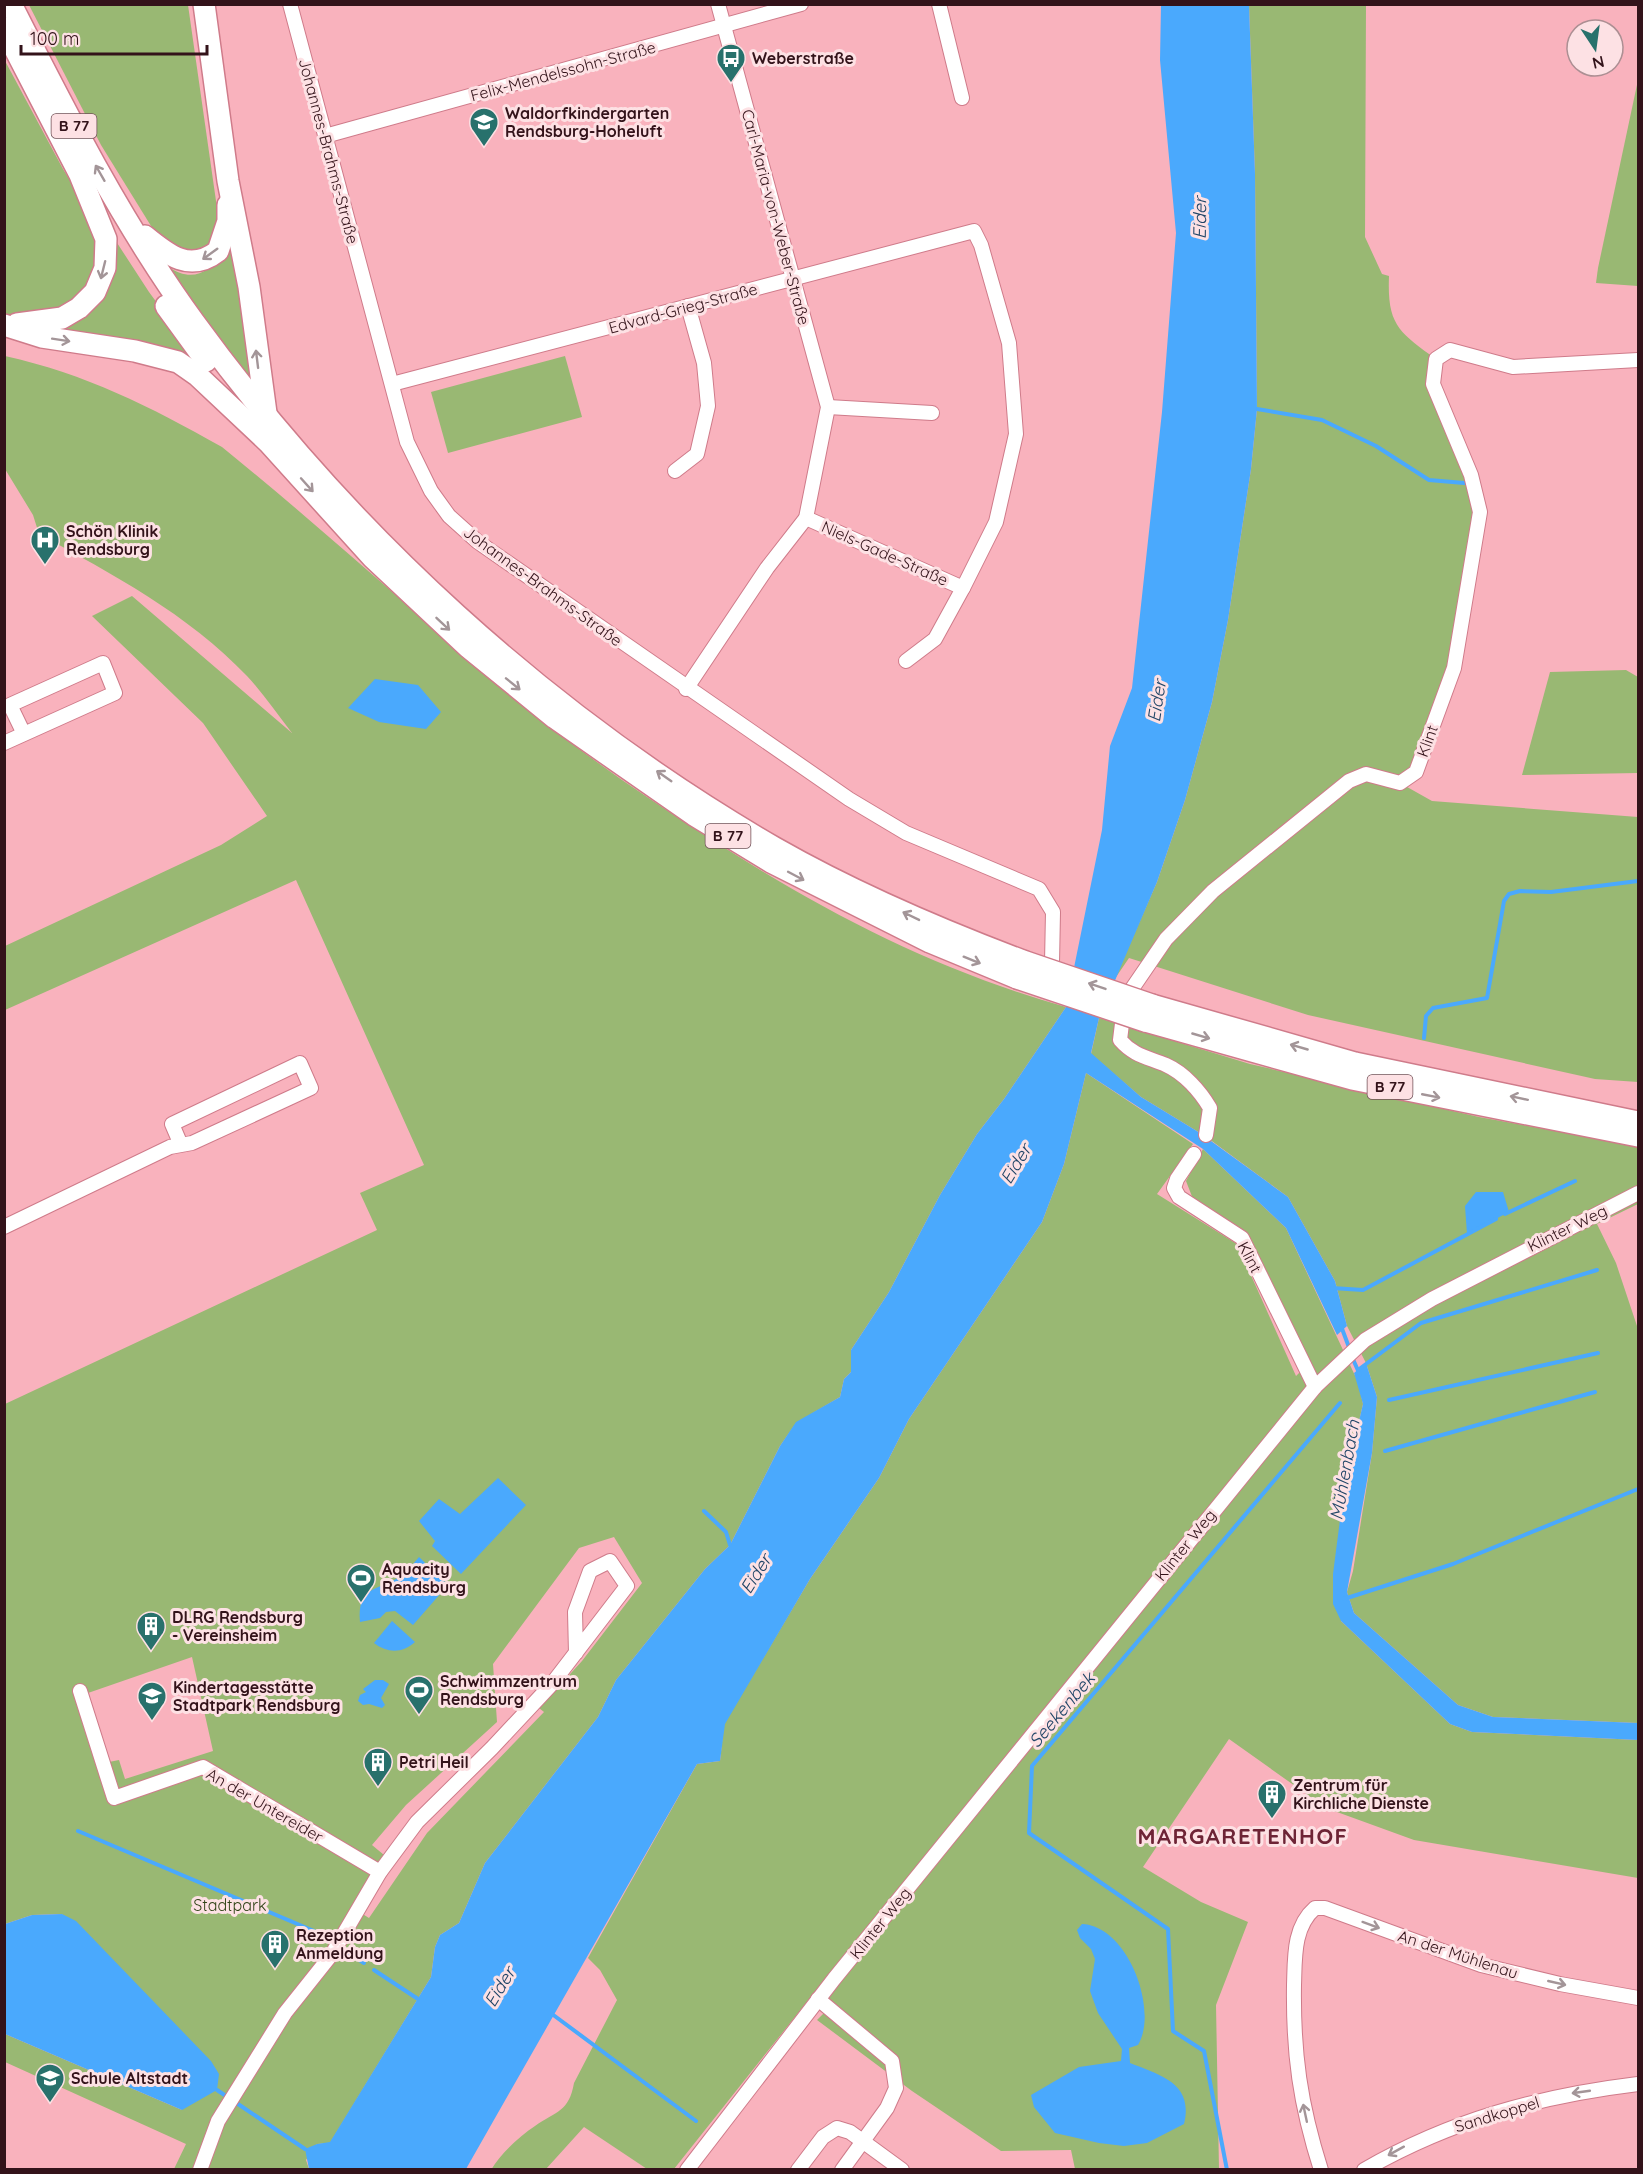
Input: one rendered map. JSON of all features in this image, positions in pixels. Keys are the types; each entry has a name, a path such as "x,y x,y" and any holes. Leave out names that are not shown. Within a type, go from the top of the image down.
{"highway":[{"name":"B 77","path":"11,4 86,149 129,224 192,320 267,417 394,558 481,637 558,700 701,802 777,849 1020,970"},
{"path":"204,4 228,181 249,288 267,417"},
{"name":"B 77","path":"4,27 80,175 181,329 268,442 372,557 468,647 555,718 624,768 771,862 930,942 1352,1079 1638,1136"},
{"path":"4,325 44,322 62,318 79,308 95,292 105,268 106,239 80,175"},
{"path":"129,224 162,250 182,261 200,261 209,258 218,250 228,219 228,181"},
{"path":"4,325 42,337 135,351 178,362 198,376 268,442"},
{"name":"B 77","path":"1148,1013 1355,1063 1638,1122"}],"street":[{"name":"Johannes-Brahms-Straße","path":"290,4 407,442 431,491 449,516 478,542 686,689 849,799 906,833 1039,889 1053,912 1052,963 1038,996"},
{"name":"Carl-Maria-von-Weber-Straße","path":"686,689 761,577 806,518 828,407 718,4"},
{"name":"Felix-Mendelssohn-Straße","path":"325,136 801,4"},
{"path":"939,4 962,98"},
{"name":"Edvard-Grieg-Straße","path":"392,384 974,231"},
{"name":"Niels-Gade-Straße","path":"906,662 935,639 996,522 1016,434 1009,343 981,245 974,231"},
{"path":"675,471 697,454 708,406 704,363 688,306"},
{"name":"Klint","path":"1206,1135 1210,1108 1200,1091 1168,1066 1131,1053 1120,1040 1125,999 1166,939 1213,891 1349,781 1366,774 1400,783 1416,772 1454,668 1480,512 1471,475 1433,384 1436,359 1450,350 1514,367 1638,360"},
{"path":"828,407 932,413"},
{"name":"Niels-Gade-Straße","path":"806,518 963,588"},
{"path":"4,743 24,734 115,693 103,663 10,705 24,734"},
{"path":"4,1227 170,1147 181,1145 192,1143 311,1088 300,1063 172,1125 181,1145"},
{"name":"Klint","path":"1194,1154 1177,1179 1174,1188 1179,1197 1242,1238 1315,1387"},
{"name":"Klinter Weg","path":"687,2169 818,1999 1315,1387 1365,1340 1442,1293 1638,1193"},
{"path":"200,2169 218,2121 285,2013 332,1954 380,1872 417,1822 492,1748 551,1685 576,1653 627,1586 610,1561 590,1571 575,1612 576,1653"},
{"name":"An der Untereider","path":"80,1691 114,1798 203,1767 380,1872"},
{"name":"An der Mühlenau","path":"1321,2169 1311,2137 1293,2041 1295,1947 1307,1915 1315,1908 1325,1908 1481,1965 1560,1984 1638,1998"},
{"path":"818,1999 892,2061 896,2088 887,2108 842,2169"},
{"name":"Sandkoppel","path":"1364,2169 1405,2146 1497,2110 1566,2094 1638,2084"},
{"path":"798,2169 823,2136 837,2128 844,2128 902,2169"}],"green space":[{"path":"29,5 188,5 218,215 216,235 201,256 164,247 101,145"},
{"path":"1249,5 1366,5 1365,237 1382,274 1389,276 1390,306 1398,326 1413,342 1436,359 1433,370 1480,512 1454,668 1416,772 1400,783 1432,801 1638,817 1638,1082 1595,1079 1308,1015 1129,958 1114,980 1157,882 1185,800 1212,702 1228,620 1251,469 1257,409 1255,174"},
{"path":"4,59 63,169 89,211 97,232 95,283 66,310 17,317 5,315"},
{"path":"1638,80 1638,286 1596,283 1598,268"},
{"path":"108,229 149,292 207,371 51,328 80,315"},
{"path":"232,236 256,389 167,266 189,275 198,274 214,263"},
{"name":"Stadtpark","path":"5,356 35,363 90,382 169,418 222,447 546,723 601,765 678,818 786,885 875,933 967,974 1066,1007 1004,1099 977,1134 940,1195 889,1292 851,1350 851,1372 844,1379 840,1397 796,1423 780,1446 730,1545 705,1569 616,1680 598,1717 485,1863 459,1923 440,1935 435,1947 431,1977 330,2143 317,2144 306,2160 309,2169 174,2169 186,2144 5,2062 5,2034 182,2110 62,1914 32,1915 5,1924 5,1404 377,1230 360,1193 424,1165 296,880 5,1010 5,946 221,845 267,816 203,723 92,616 132,596 292,733 247,676 200,633 148,597 39,534 33,515 5,469","holes":["614,1537 642,1583 582,1661 539,1708 544,1712 427,1833 369,1918 353,1908 384,1855 372,1845 406,1805 497,1722 493,1664 579,1548","192,1657 213,1751 125,1779 119,1760 109,1762 88,1693"]},
{"path":"565,356 582,417 448,453 431,392"},
{"path":"1626,670 1638,677 1638,773 1522,775 1550,672"},
{"path":"1099,1018 1250,1064 1479,1117 1638,1146 1638,1204 1597,1224 1616,1263 1638,1329 1638,1723 1493,1717 1458,1705 1354,1613 1347,1592 1353,1571 1372,1453 1377,1397 1366,1363 1347,1326 1335,1281 1288,1197 1205,1136 1141,1097 1091,1054"},
{"path":"1086,1073 1193,1144 1157,1194 1237,1244 1296,1376 1309,1363 1246,1235 1193,1199 1186,1181 1203,1149 1286,1228 1358,1382 1363,1404 1345,1481 1341,1621 1450,1724 1472,1732 1638,1740 1638,1878 1414,1840 1326,1808 1229,1739 1143,1867 1201,1902 1248,1922 1216,2005 1219,2169 1075,2169 1071,2150 1001,2151 912,2091 817,2020 833,2004 814,1993 674,2169 647,2169 584,2127 546,2169 491,2170 517,2140 560,2110 569,2100 574,2083 617,2000 600,1970 588,1958 697,1764 720,1761 724,1724 810,1579 879,1478 909,1419 1042,1222 1064,1164"}],"water":[{"name":"Eider","path":"1161,5 1249,5 1255,174 1257,409 1251,469 1228,620 1212,702 1185,800 1157,882 1099,1018 1091,1053 1141,1097 1200,1133 1288,1197 1335,1281 1347,1326 1337,1335 1286,1228 1203,1149 1086,1073 1064,1164 1042,1222 909,1419 879,1478 810,1579 725,1724 720,1761 697,1764 466,2169 309,2169 305,2149 330,2142 431,1977 435,1947 440,1935 459,1923 485,1863 598,1717 616,1680 705,1569 730,1545 780,1446 796,1422 840,1397 844,1379 851,1372 851,1350 889,1292 940,1195 977,1134 1004,1099 1066,1007 1102,830 1110,746 1132,688 1162,412 1176,233 1160,60"},
{"path":"375,679 418,685 441,712 426,729 379,722 348,708"},
{"path":"1476,1192 1503,1192 1509,1212 1467,1234 1465,1206"},
{"path":"1366,1363 1377,1397 1372,1453 1347,1592 1354,1613 1458,1705 1493,1717 1638,1723 1638,1740 1472,1732 1450,1724 1341,1621 1333,1604 1333,1574 1345,1481 1363,1404 1354,1373"},
{"path":"498,1478 526,1505 461,1574 432,1546 435,1541 419,1521 439,1499 460,1514"},
{"path":"419,1557 448,1585 413,1625 395,1611 386,1612 380,1618 360,1622 360,1610 365,1595 402,1575"},
{"path":"392,1621 415,1642 395,1651 379,1647 374,1643"},
{"path":"375,1680 383,1680 389,1684 381,1698 385,1705 382,1708 369,1704 363,1705 358,1701 360,1695 366,1692 363,1689"},
{"path":"62,1914 76,1921 211,2061 219,2074 217,2090 182,2110 5,2034 5,1924 32,1915"},
{"path":"1082,1924 1098,1928 1113,1939 1135,1972 1142,1992 1145,2012 1144,2030 1138,2045 1129,2048 1130,2063 1172,2083 1184,2099 1186,2110 1184,2124 1147,2143 1124,2146 1055,2133 1034,2107 1031,2095 1079,2067 1121,2061 1122,2049 1098,2013 1090,1991 1095,1959 1091,1949 1080,1938 1077,1930"}],"waterway":[{"path":"1257,409 1322,420 1376,446 1429,480 1464,483"},
{"path":"1424,1038 1426,1016 1433,1008 1487,998 1504,901 1509,894 1520,891 1551,892 1638,881"},
{"path":"1505,1214 1575,1181"},
{"path":"1332,1288 1363,1290 1496,1219"},
{"path":"1358,1370 1421,1323 1597,1270"},
{"name":"Mühlenbach","path":"1341,1326 1350,1350"},
{"path":"1389,1400 1598,1353"},
{"name":"Mühlenbach","path":"1352,1357 1360,1375"},
{"path":"1385,1451 1595,1392"},
{"name":"Seekenbek","path":"1227,2170 1204,2051 1173,2031 1168,1929 1029,1833 1032,1766 1340,1403"},
{"path":"1344,1599 1453,1564 1638,1489"},
{"path":"704,1511 726,1532 730,1545"},
{"path":"78,1831 314,1931"},
{"path":"347,1952 364,1963"},
{"path":"374,1970 418,1999"},
{"path":"552,2014 696,2121"},
{"path":"217,2090 229,2098"},
{"path":"235,2102 305,2149"}],"place":[{"name":"Weberstraße","path":"731,84"},
{"name":"Waldorfkindergarten Rendsburg-Hoheluft","path":"484,148"},
{"name":"Schön Klinik Rendsburg","path":"45,566"},
{"name":"Aquacity Rendsburg","path":"361,1604"},
{"name":"DLRG Rendsburg - Vereinsheim","path":"151,1652"},
{"name":"Schwimmzentrum Rendsburg","path":"419,1716"},
{"name":"Kindertagesstätte Stadtpark Rendsburg","path":"152,1722"},
{"name":"Petri Heil","path":"378,1788"},
{"name":"Zentrum für Kirchliche Dienste","path":"1272,1820"},
{"name":"Rezeption Anmeldung","path":"275,1970"},
{"name":"Schule Altstadt","path":"50,2104"}],"district":[{"name":"MARGARETENHOF","path":"1243,1836"}]}
